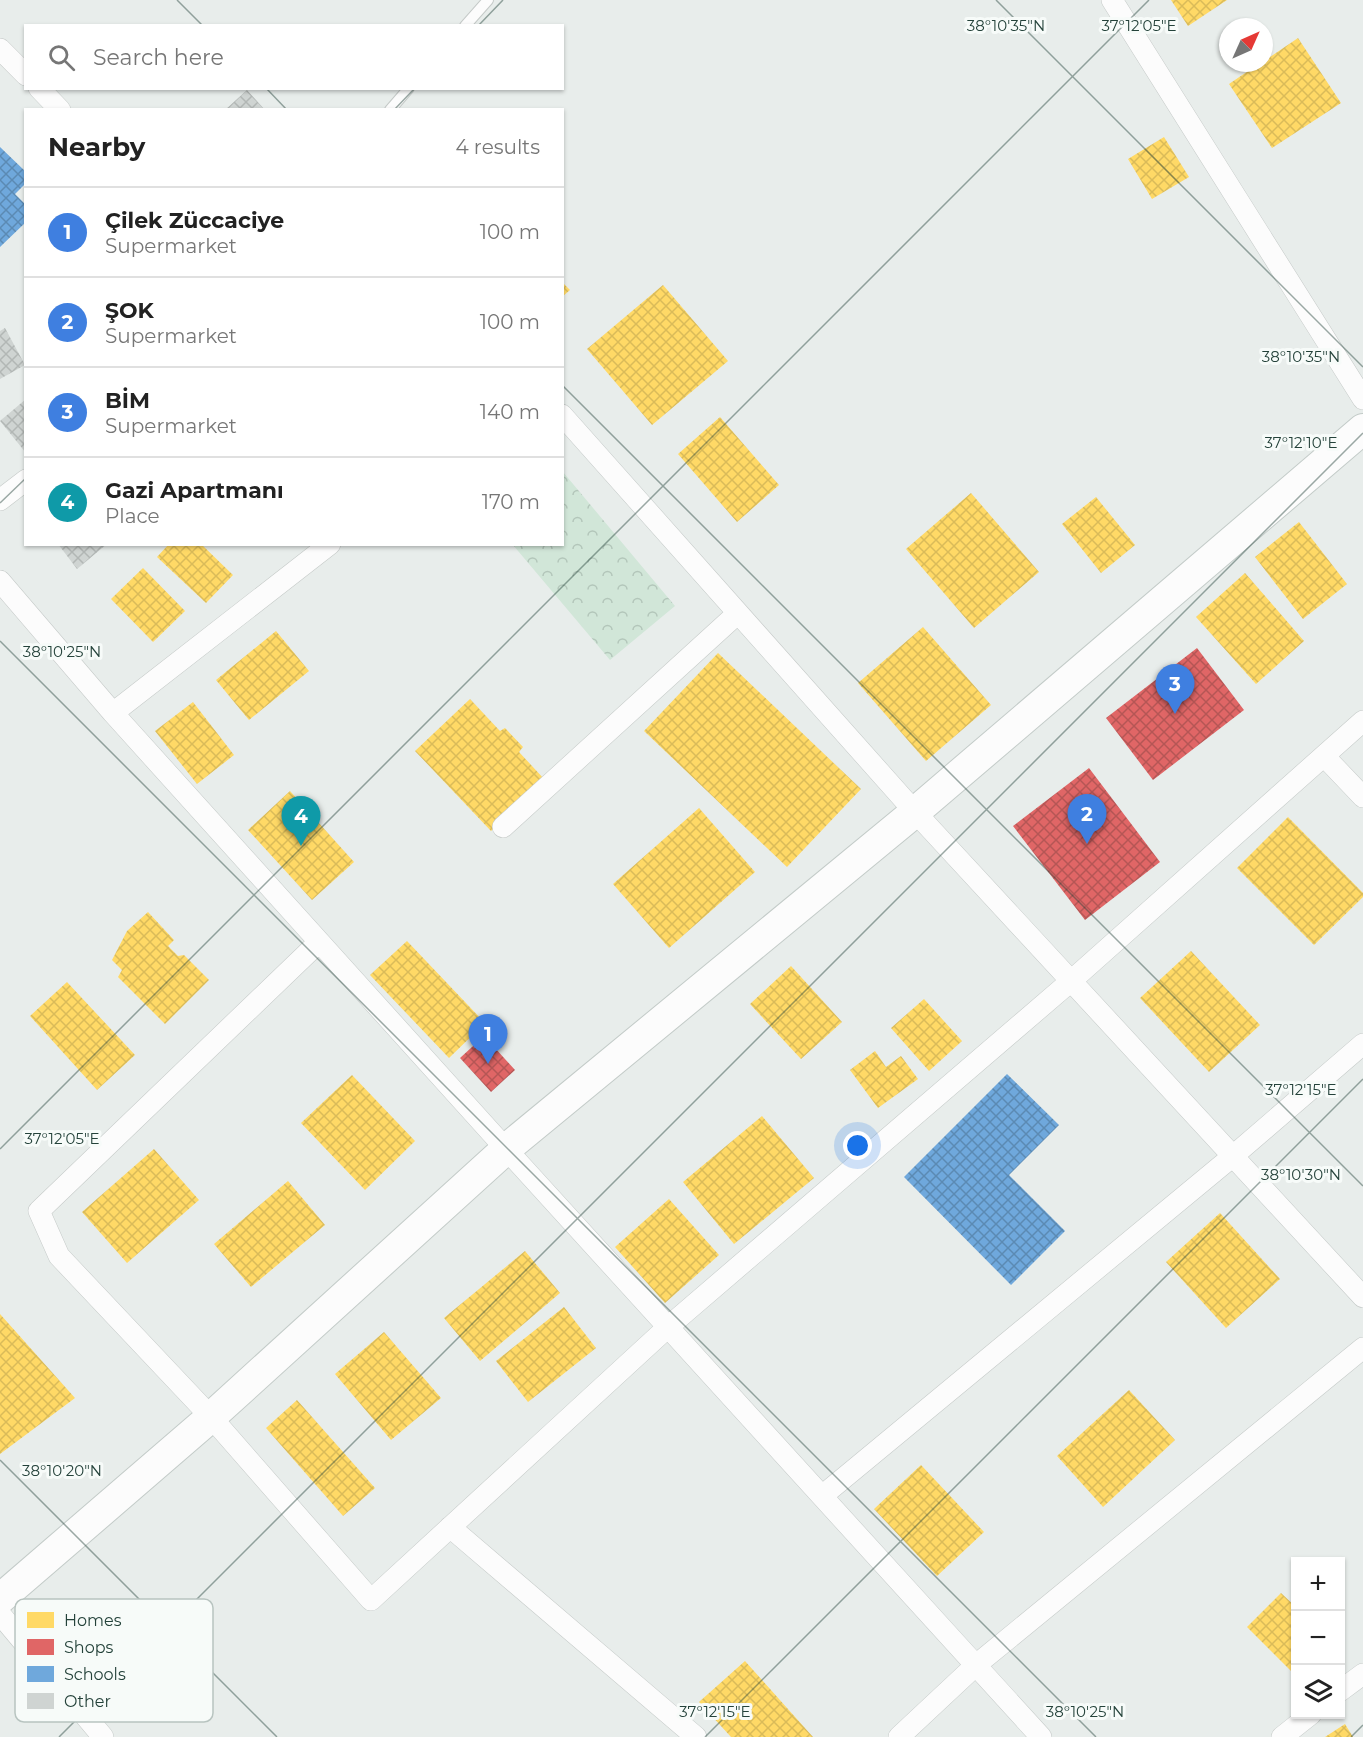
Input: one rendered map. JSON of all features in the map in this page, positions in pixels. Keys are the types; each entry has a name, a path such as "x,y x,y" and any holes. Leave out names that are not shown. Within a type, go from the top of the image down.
{"main road":[{"path":"0,1599 211,1418 506,1149 915,812 1363,429"}],"street":[{"path":"1112,0 1363,399"},
{"path":"0,49 24,73"},
{"path":"41,90 58,108"},
{"path":"564,418 915,812 1363,1297"},
{"path":"0,500 24,482"},
{"path":"113,713 327,546"},
{"path":"0,581 113,713 319,942 1041,1737"},
{"path":"503,827 738,613"},
{"path":"319,942 39,1211 59,1256 211,1418 371,1600 668,1327 1071,981 1363,721"},
{"path":"1324,756 1363,797"},
{"path":"822,1496 1233,1156 1363,1044"},
{"path":"899,1737 976,1665 1363,1348"},
{"path":"450,1527 696,1737"},
{"path":"0,1614 15,1632"},
{"path":"1345,1688 1363,1674"},
{"path":"1282,1737 1305,1719"},
{"path":"90,1722 103,1737"}],"lane":[{"path":"467,24 488,0"},
{"path":"392,108 407,90"}],"green space":[{"path":"564,473 675,606 610,660 514,546 564,546"}],"building: Homes":[{"path":"1171,0 1227,0 1188,26"},
{"path":"1298,38 1341,103 1272,148 1229,84 1247,72 1273,72 1273,55"},
{"path":"1164,137 1189,177 1152,199 1128,159"},
{"path":"564,284 570,290 564,295"},
{"path":"663,285 728,361 652,425 587,349"},
{"path":"720,417 779,485 737,522 678,454"},
{"path":"971,493 1039,572 974,628 906,549"},
{"path":"1096,497 1135,545 1101,573 1062,524"},
{"path":"1299,522 1347,584 1303,619 1255,557"},
{"path":"167,546 203,546 233,575 206,603 157,557"},
{"path":"143,568 185,611 153,642 111,599"},
{"path":"1245,573 1304,641 1256,684 1196,617"},
{"path":"923,627 991,705 926,761 858,683"},
{"path":"276,631 309,671 249,720 216,680"},
{"path":"718,653 861,789 787,867 644,731"},
{"path":"470,699 500,731 505,728 523,747 519,752 545,780 491,831 415,751"},
{"path":"193,702 234,755 197,784 155,731"},
{"path":"290,791 354,862 312,900 248,830"},
{"path":"699,808 755,872 669,948 613,884"},
{"path":"1288,817 1363,893 1363,897 1314,945 1237,868"},
{"path":"148,912 174,940 168,946 178,956 184,955 209,980 165,1024 118,977 122,970 112,960 127,931"},
{"path":"407,941 485,1023 449,1058 370,975"},
{"path":"1191,951 1260,1025 1209,1072 1140,998"},
{"path":"791,966 842,1022 801,1059 750,1004"},
{"path":"67,982 135,1055 97,1090 30,1016"},
{"path":"924,999 962,1041 929,1071 891,1028"},
{"path":"875,1051 886,1067 901,1056 918,1079 878,1108 850,1070"},
{"path":"352,1075 415,1141 365,1190 301,1123"},
{"path":"762,1116 814,1178 734,1244 683,1182"},
{"path":"154,1149 199,1200 127,1263 82,1212"},
{"path":"288,1181 325,1225 251,1287 214,1244"},
{"path":"669,1199 719,1255 665,1303 615,1247"},
{"path":"1220,1213 1280,1279 1226,1328 1166,1262"},
{"path":"525,1251 560,1293 480,1361 444,1318"},
{"path":"564,1307 596,1348 528,1402 496,1361"},
{"path":"0,1314 75,1398 0,1454"},
{"path":"384,1332 441,1398 391,1440 335,1374"},
{"path":"1129,1390 1175,1440 1103,1507 1057,1456"},
{"path":"297,1400 375,1488 343,1516 266,1428"},
{"path":"921,1465 984,1532 937,1576 874,1509"},
{"path":"1281,1593 1291,1602 1291,1671 1247,1627"},
{"path":"745,1661 813,1737 731,1737 699,1702"},
{"path":"1345,1724 1353,1737 1325,1737"}],"building: Shops":[{"path":"1197,648 1244,710 1153,780 1106,718"},
{"path":"1089,768 1160,862 1085,920 1013,826"},
{"path":"484,1036 515,1070 491,1092 460,1058"}],"building: Schools":[{"path":"0,147 24,170 24,185 15,194 24,203 24,224 0,247"},
{"path":"1007,1074 1059,1125 1009,1175 1065,1231 1011,1285 904,1177"}],"building: Other":[{"path":"247,90 263,108 227,108"},
{"path":"5,328 24,366 0,379 0,331"},
{"path":"24,401 24,451 0,421"},
{"path":"60,546 105,546 77,569"}],"place":[{"name":"BİM","path":"1175,714"},
{"name":"ŞOK","path":"1087,844"},
{"name":"Gazi Apartmanı","path":"301,846"},
{"name":"Çilek Züccaciye","path":"488,1064"}]}
